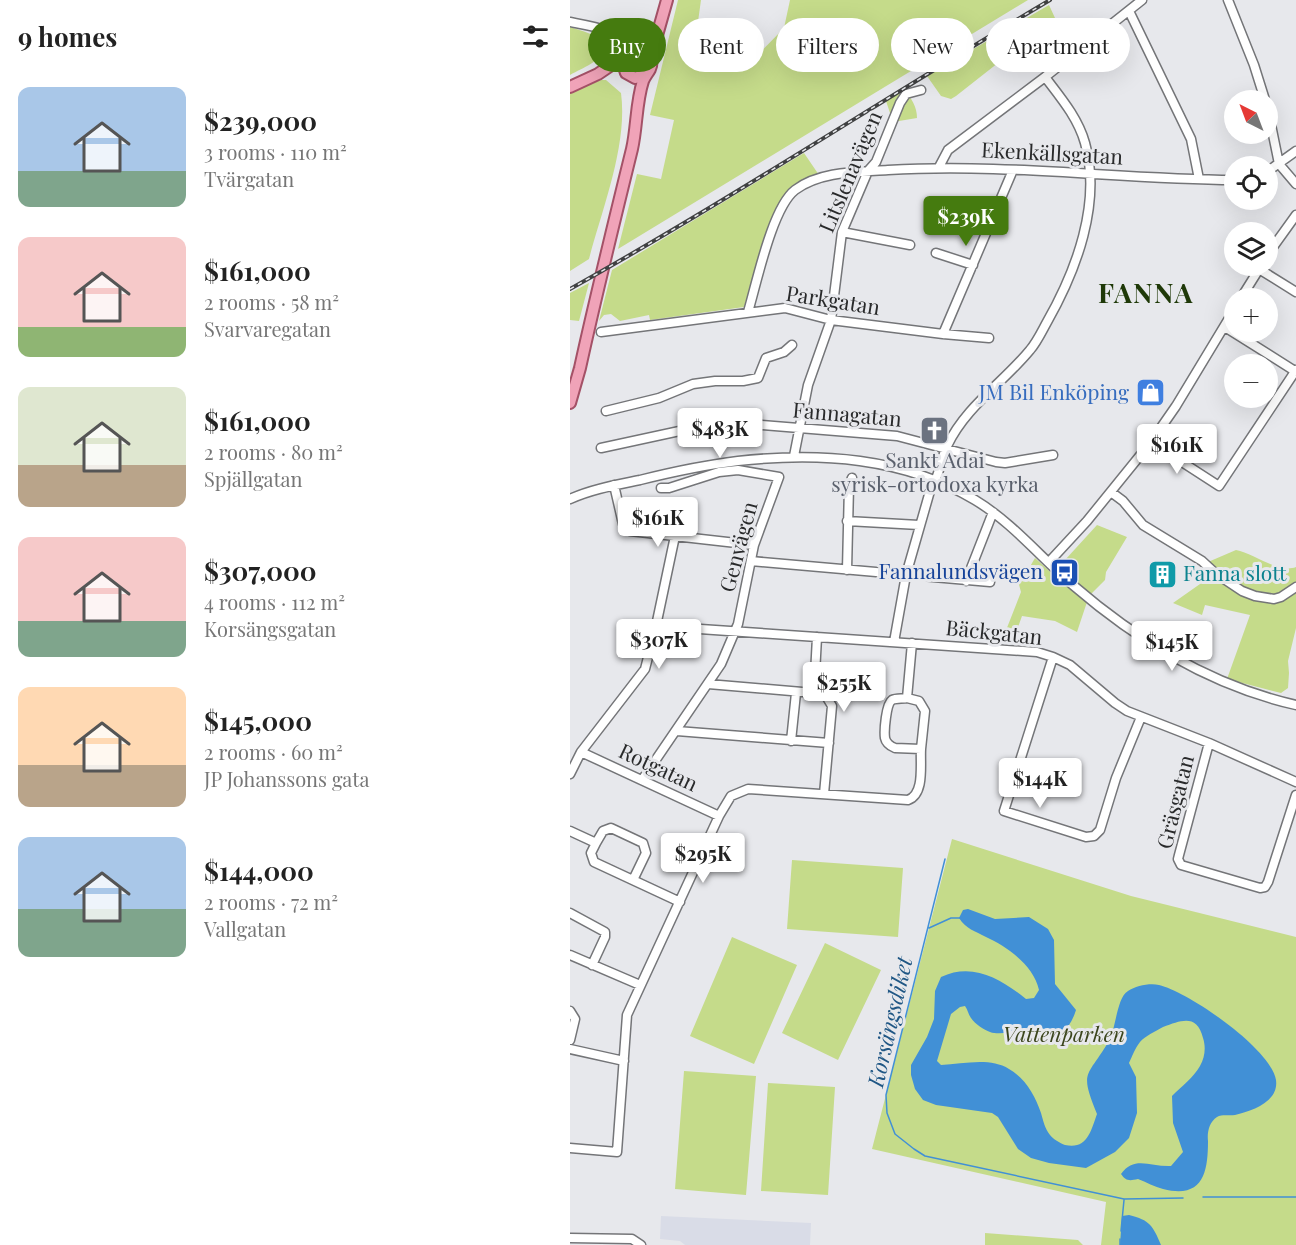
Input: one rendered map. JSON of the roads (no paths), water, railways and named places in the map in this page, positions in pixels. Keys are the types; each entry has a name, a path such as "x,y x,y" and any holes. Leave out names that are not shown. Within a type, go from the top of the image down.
{"main road":[{"path":"662,18 667,0"},
{"path":"570,87 601,72"},
{"path":"626,72 631,76 638,112"},
{"path":"598,74 614,73 638,78 646,74"},
{"path":"570,404 637,128 646,74"}],"street":[{"path":"939,167 948,150 1143,0"},
{"path":"1228,0 1262,90"},
{"path":"1129,11 1191,139 1199,179"},
{"path":"570,22 588,26"},
{"path":"935,481 946,448 964,418 1030,350 1069,282 1083,241 1090,186 1087,151 1081,132 1069,109 1045,77"},
{"name":"Litslenavägen","path":"794,456 808,385 831,320 842,232 868,171 876,162 900,103 906,94 921,90"},
{"path":"1275,144 1279,164 1296,184"},
{"path":"1279,164 1296,151"},
{"name":"Ekenkällsgatan","path":"748,312 777,218 785,200 795,190 822,177 868,171 939,167 1224,180"},
{"path":"943,334 1013,170"},
{"path":"1278,240 1296,215"},
{"path":"842,232 910,245"},
{"path":"936,253 973,265"},
{"path":"1273,276 1296,292"},
{"name":"Parkgatan","path":"601,332 748,312 790,309 831,320 989,338"},
{"path":"1049,561 1111,492 1151,442 1224,329"},
{"path":"1151,442 1219,486 1296,370 1250,342"},
{"path":"606,411 659,398 693,384 758,378 766,358 784,352 792,345"},
{"name":"Fannagatan","path":"601,448 698,427 750,424 897,436 1005,463 1053,455"},
{"path":"570,499 588,491 716,464 794,456 863,460 907,471 956,490 993,512 1074,586 1126,627 1169,656 1242,689 1296,705"},
{"name":"Genvägen","path":"642,780 722,664 735,632 754,545 779,477 738,470 719,472 669,488 661,488"},
{"path":"847,570 847,520 849,486 852,478"},
{"path":"614,485 626,528 636,532 754,545"},
{"path":"894,642 906,575 930,491"},
{"path":"1111,492 1123,501 1143,525 1203,561 1215,573 1242,591 1274,599 1296,587"},
{"path":"966,582 993,512"},
{"path":"847,520 919,525"},
{"path":"570,774 581,752 645,669 675,536"},
{"path":"751,561 966,582 990,582"},
{"name":"Bäckgatan","path":"656,626 1037,652 1070,665 1114,703 1141,717 1209,743 1296,782"},
{"path":"814,693 817,637"},
{"path":"907,698 912,643"},
{"path":"1053,657 1004,811 1086,837 1095,836 1100,830 1116,778 1141,717"},
{"path":"708,684 826,696 831,702 824,795"},
{"path":"790,741 796,693"},
{"path":"570,1148 617,1152 625,1023 640,985 719,816 731,796 748,789 908,800 913,798 919,792 925,711 919,701 907,698 893,700 887,708 885,737 891,747 921,749"},
{"path":"677,731 829,743"},
{"name":"Gräsgatan","path":"1209,743 1178,859 1181,865 1260,888 1265,887 1296,795"},
{"name":"Rotgatan","path":"581,752 719,816"},
{"path":"633,880 646,853 643,843 611,828 603,831 591,853 594,862 680,902"},
{"path":"570,831 596,843"},
{"path":"570,913 605,932 605,937 592,965"},
{"path":"570,955 640,985"},
{"path":"570,1011 575,1019 570,1040"},
{"path":"570,1049 624,1061"},
{"path":"570,1238 632,1239 641,1245"}],"water":[{"name":"Vattenparken","path":"968,909 995,919 1029,917 1048,929 1054,940 1055,984 1076,1010 1066,1028 1060,1032 1053,1034 997,1033 980,1026 971,1018 965,1006 960,1007 951,1014 937,1061 941,1065 985,1062 1002,1065 1009,1069 1033,1094 1048,1133 1065,1145 1078,1145 1090,1133 1097,1114 1088,1089 1088,1075 1109,1041 1124,994 1131,989 1143,985 1159,985 1189,998 1227,1023 1260,1053 1271,1067 1276,1080 1276,1088 1269,1100 1256,1108 1214,1119 1208,1131 1207,1163 1195,1187 1176,1191 1163,1189 1138,1179 1128,1180 1121,1174 1126,1168 1137,1163 1171,1166 1183,1152 1173,1123 1172,1096 1194,1074 1203,1059 1205,1048 1203,1038 1197,1025 1193,1022 1176,1022 1163,1027 1138,1044 1129,1063 1136,1077 1137,1113 1129,1138 1115,1152 1086,1168 1031,1158 1018,1149 998,1117 992,1113 936,1105 923,1100 915,1089 911,1065 934,1019 935,991 941,977 964,971 975,972 997,979 1026,999 1034,998 1039,990 1032,973 1019,958 962,922 959,918 963,910"},
{"path":"1129,1215 1142,1219 1150,1225 1161,1245 1120,1245 1122,1216"}],"waterway":[{"name":"Korsängsdiket","path":"945,859 886,1095 887,1113 895,1134 925,1156 1124,1199 1183,1198"},
{"path":"929,928 951,918 960,918"},
{"name":"Korsängsdiket","path":"1203,1197 1296,1197"},
{"name":"Korsängsdiket","path":"1121,1231 1124,1200"},
{"name":"Korsängsdiket","path":"1120,1239 1120,1245"}],"railway":[{"path":"570,289 691,219 1050,0"}],"place":[{"name":"JM Bil Enköping","path":"1150,393"},
{"name":"Sankt Adai syrisk-ortodoxa kyrka","path":"935,430"},
{"name":"Fannalundsvägen","path":"1064,572"},
{"name":"Fanna slott","path":"1162,574"}],"district":[{"name":"FANNA","path":"1146,294"}]}
